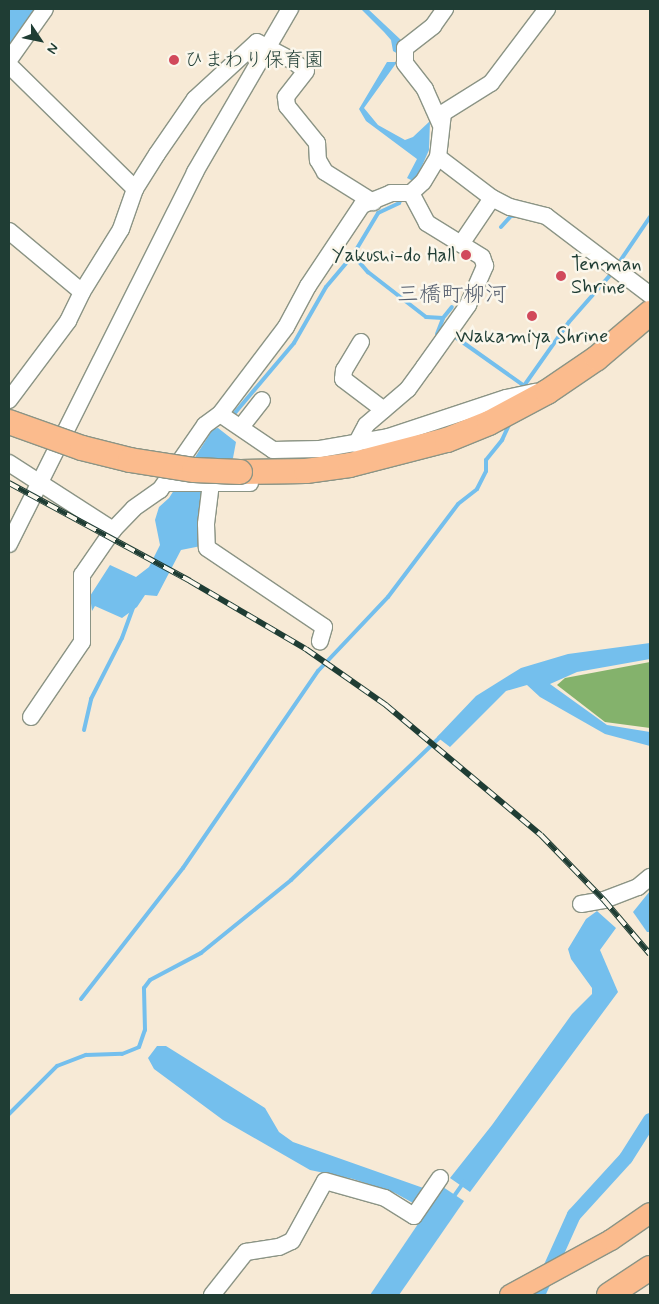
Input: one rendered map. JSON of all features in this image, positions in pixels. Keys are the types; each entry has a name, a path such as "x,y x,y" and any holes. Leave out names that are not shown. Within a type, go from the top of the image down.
{"highway":[{"path":"9,422 82,448 130,460 194,470 224,479 306,471 382,458 447,440 547,392 597,358 650,313"},
{"path":"609,1295 649,1274"},
{"path":"623,1295 649,1274"},
{"path":"633,1295 649,1274"}],"main road":[{"path":"513,1293 570,1264 650,1213"}],"street":[{"path":"9,60 45,9"},
{"path":"9,544 195,172 267,45 290,9"},
{"path":"440,123 425,89 405,63 404,48 432,26 445,9"},
{"path":"31,716 82,642 82,575 113,530 134,508 170,483 205,424 220,414 286,327 346,226 362,205 391,193 411,192 423,182 438,157 440,123 443,113 491,83 502,72 547,9"},
{"path":"9,400 68,321 82,292 121,229 136,189 195,99 257,42 267,45 306,71 284,101 317,143 318,160 325,172 373,202"},
{"path":"9,65 136,189"},
{"path":"438,157 492,198 510,207 546,216 572,239 616,268 650,295"},
{"path":"356,444 366,425 408,389 468,305 485,266 482,257 427,223 411,192"},
{"path":"461,244 492,198"},
{"path":"9,231 82,292"},
{"path":"361,342 344,370 343,379 384,410"},
{"path":"246,431 262,400"},
{"path":"220,414 273,450 300,465 356,444 443,422 501,415"},
{"path":"170,483 224,479 300,465 416,458 501,415"},
{"path":"9,463 113,530"},
{"path":"224,479 206,524 207,548 324,627 320,641"},
{"path":"581,904 604,900 638,887 650,877"},
{"path":"212,1295 246,1252 280,1247 292,1240 325,1181 385,1198 414,1216 440,1178"}],"green space":[{"path":"650,662 650,728 605,722 557,685 565,678"}],"water":[{"path":"9,9 36,9 9,47"},
{"path":"361,9 368,9 401,40 398,54 393,51 391,40"},
{"path":"387,62 397,62 364,108 378,125 405,140 413,137 430,121 429,150 415,182 407,178 417,159 366,121 359,109"},
{"path":"218,428 236,442 233,458 204,500 201,546 181,550 157,596 145,595 137,607 122,618 95,606 92,611 90,596 110,565 136,577 149,567 160,545 155,520 159,507 169,498 213,429"},
{"path":"650,643 650,659 577,672 550,684 607,725 650,732 650,746 605,734 540,697 527,685 506,691 450,747 437,737 476,696 521,668 568,654"},
{"path":"650,891 650,932 647,932 633,912"},
{"path":"597,911 616,928 600,950 618,992 470,1192 450,1178 492,1125 572,1014 592,994 592,988 571,959 568,949 586,919"},
{"path":"157,1046 166,1046 265,1108 279,1132 293,1142 429,1190 413,1203 395,1193 353,1179 310,1170 223,1120 154,1069 148,1058"},
{"path":"443,1187 464,1201 399,1295 370,1295"}],"waterway":[{"path":"234,414 294,343 326,287 353,255 378,213 399,203 402,197"},
{"path":"501,227 511,216 517,216"},
{"path":"618,264 650,217"},
{"path":"353,255 368,272 426,317 443,318 452,307"},
{"path":"521,390 569,322 613,272"},
{"path":"437,334 443,318"},
{"path":"451,334 523,385"},
{"path":"81,999 183,868 318,671 388,597 458,504 477,489 486,471 486,460 502,440 511,421"},
{"path":"84,730 91,699 122,638 133,607"},
{"path":"9,1114 57,1066 86,1055 122,1054 139,1047 145,1030 144,988 150,980 201,953 291,880 441,736"},
{"path":"538,1295 574,1215 626,1158 650,1120"},
{"path":"452,1199 464,1182"}],"railway":[{"path":"9,483 190,581 306,649 386,705 541,835 604,900 650,954"}],"place":[{"name":"ひまわり保育園","path":"174,60"},
{"name":"Yakushi-do Hall","path":"466,255"},
{"name":"Tenman Shrine","path":"561,276"},
{"name":"Wakamiya Shrine","path":"532,316"}],"district":[{"name":"三橋町柳河","path":"452,296"}]}
